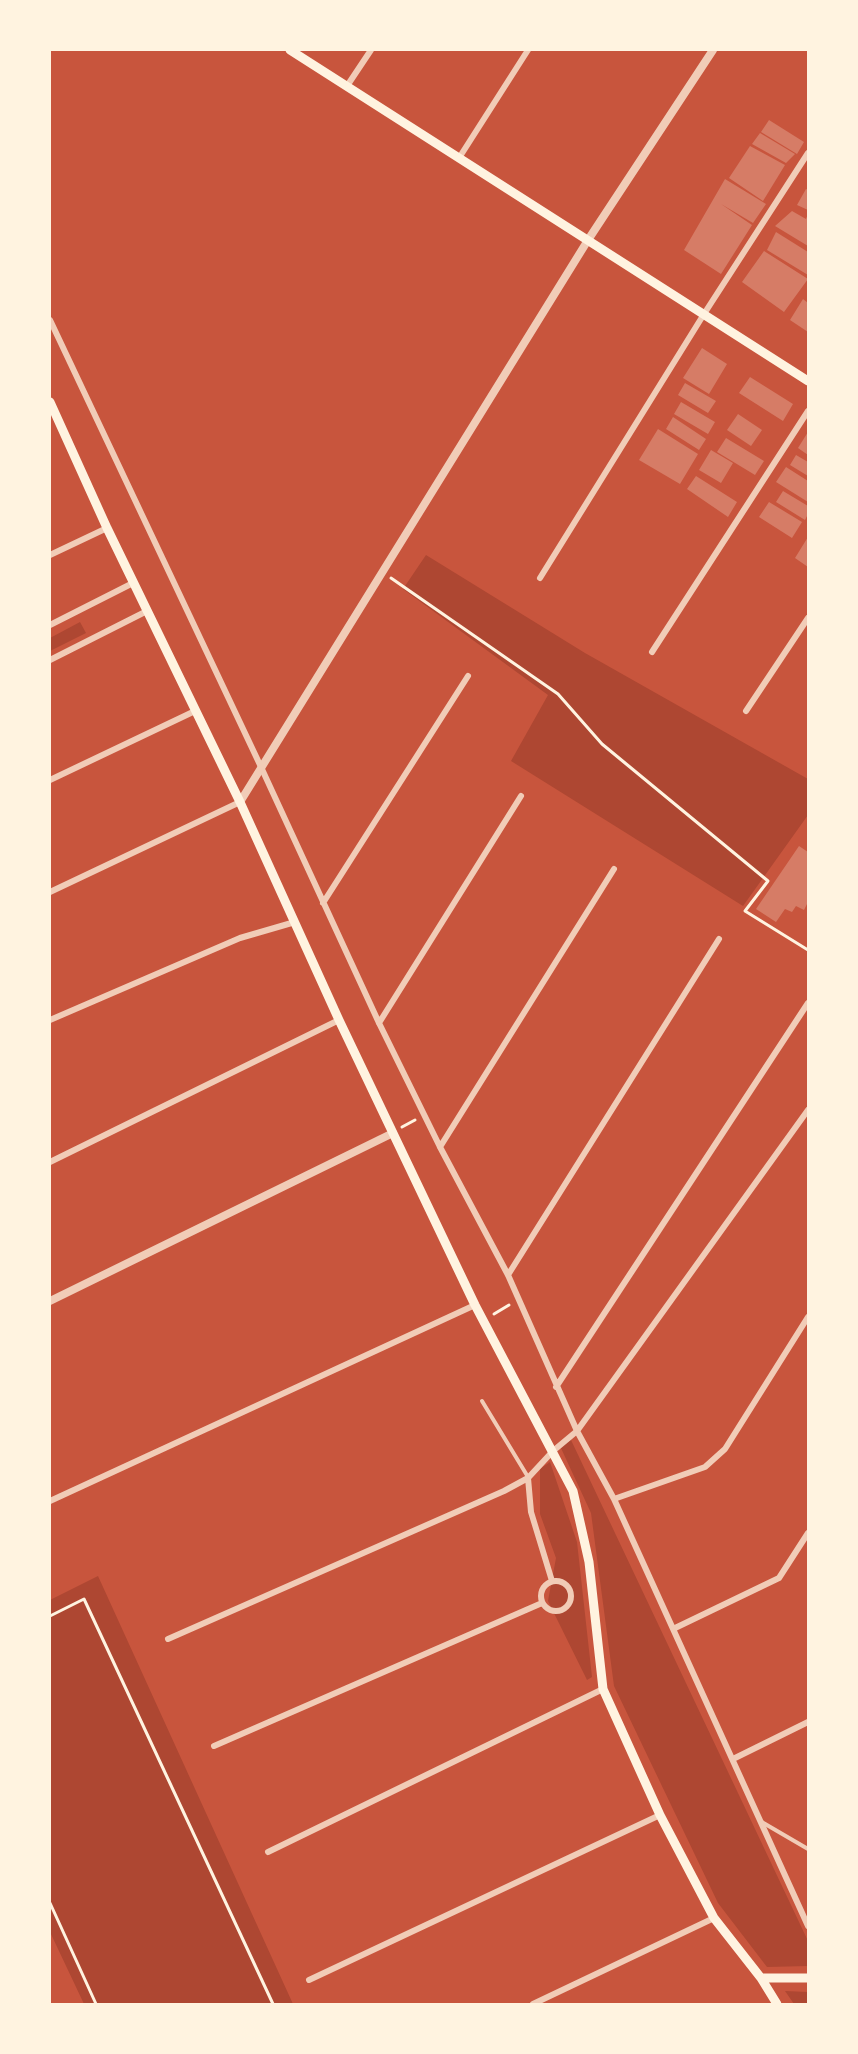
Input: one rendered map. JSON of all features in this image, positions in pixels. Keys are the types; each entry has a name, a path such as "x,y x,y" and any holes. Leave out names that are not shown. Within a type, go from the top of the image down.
{"main road":[{"path":"290,50 808,381"},
{"path":"50,402 107,528 240,802 339,1020 475,1305 573,1491 589,1562 603,1689 660,1815 714,1918 761,1978 775,2004"},
{"path":"761,1978 808,1978"}],"street":[{"path":"347,86 371,50"},
{"path":"459,158 528,50"},
{"path":"50,892 240,802 588,240 714,50"},
{"path":"540,578 704,314 808,153"},
{"path":"50,320 379,1023 440,1147 508,1275 556,1387 614,1499 808,1926"},
{"path":"652,652 808,411"},
{"path":"50,555 107,528"},
{"path":"50,625 133,583"},
{"path":"50,660 147,611"},
{"path":"746,711 808,618"},
{"path":"323,903 468,676"},
{"path":"50,780 195,711"},
{"path":"379,1023 520,796"},
{"path":"440,1147 614,869"},
{"path":"50,1020 240,938 295,922"},
{"path":"508,1275 719,939"},
{"path":"556,1387 808,1003"},
{"path":"50,1162 339,1020"},
{"path":"168,1639 504,1491 528,1478 553,1451 577,1431 808,1110"},
{"path":"50,1300 393,1133"},
{"path":"50,1501 475,1305"},
{"path":"614,1499 705,1467 725,1449 808,1317"},
{"path":"528,1478 531,1512 552,1581"},
{"path":"673,1629 779,1578 808,1533"},
{"path":"552,1581 560,1581 570,1590 572,1596 570,1603 560,1612 546,1609 542,1603 542,1590 552,1581"},
{"path":"214,1746 542,1603"},
{"path":"268,1852 603,1689"},
{"path":"733,1759 808,1722"},
{"path":"309,1980 660,1815"},
{"path":"532,2004 714,1918"}],"lane":[{"path":"482,1401 528,1478"},
{"path":"760,1820 808,1849"}],"path":[{"path":"382,572 558,694 602,744 768,881 745,911 808,950"},
{"path":"393,1133 424,1115"},
{"path":"483,1320 519,1300"},
{"path":"50,1616 84,1599 273,2004"},
{"path":"50,1903 96,2004"}],"shaded area":[{"path":"426,555 585,653 808,779 808,815 743,906 511,761 548,695 403,589"},
{"path":"80,622 86,633 50,651 50,638"},
{"path":"571,1440 808,1941 808,1966 767,1967 718,1903 614,1686 591,1513 560,1446"},
{"path":"550,1462 577,1542 592,1677 587,1680 548,1601 556,1558 540,1514 540,1469"},
{"path":"98,1576 293,2004 84,2004 50,1932 50,1600"},
{"path":"785,1991 808,1992 808,2004 794,2004"}],"building":[{"path":"769,120 804,142 797,154 761,132"},
{"path":"760,133 795,154 786,163 752,144"},
{"path":"750,146 785,165 763,201 729,178"},
{"path":"725,179 766,204 753,223 721,204 752,225 721,274 684,250"},
{"path":"806,189 808,190 808,210 797,205"},
{"path":"792,211 806,219 808,214 808,246 775,226"},
{"path":"776,232 808,252 808,275 767,250"},
{"path":"764,251 808,279 784,312 742,282"},
{"path":"803,299 808,303 808,332 790,320"},
{"path":"702,348 727,364 709,394 683,378"},
{"path":"750,377 793,404 783,421 739,393"},
{"path":"685,383 716,401 708,413 678,395"},
{"path":"681,402 715,422 708,434 674,414"},
{"path":"738,414 762,430 751,446 727,430"},
{"path":"673,417 706,439 699,450 666,429"},
{"path":"658,429 698,454 680,484 639,460"},
{"path":"808,432 808,455 798,448"},
{"path":"726,438 764,461 755,475 717,452"},
{"path":"711,450 733,463 721,483 699,470"},
{"path":"796,455 808,462 808,476 790,465"},
{"path":"786,467 808,481 808,502 776,482"},
{"path":"696,476 737,502 728,517 687,489"},
{"path":"783,491 808,506 805,520 776,502"},
{"path":"769,502 802,522 792,538 759,517"},
{"path":"808,537 808,567 795,558"},
{"path":"799,846 808,852 808,902 804,910 796,906 792,912 785,909 776,922 756,909"}]}
